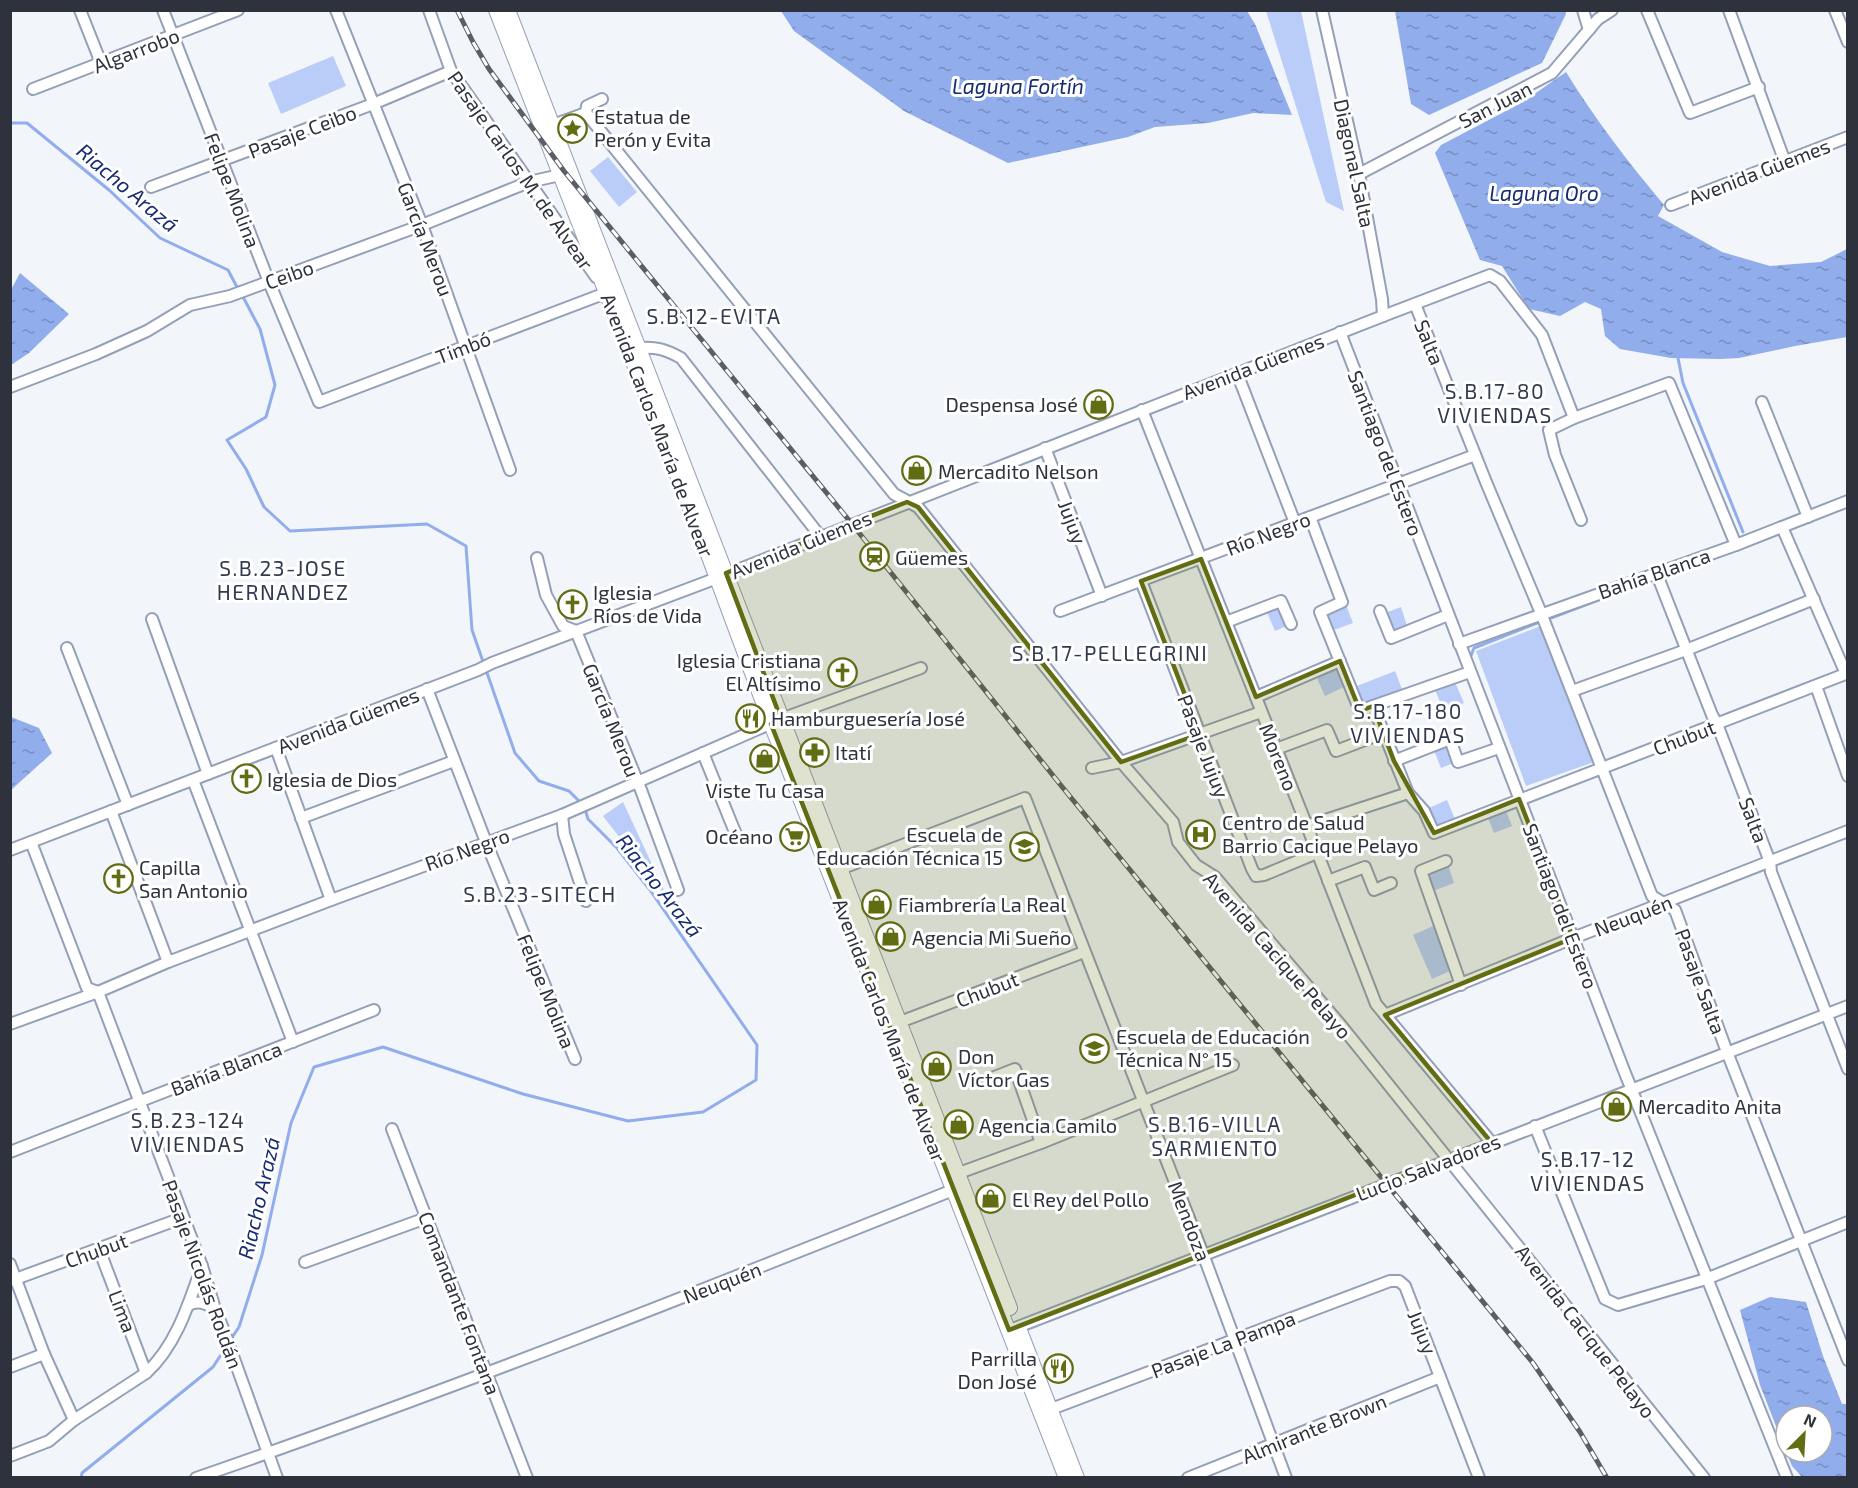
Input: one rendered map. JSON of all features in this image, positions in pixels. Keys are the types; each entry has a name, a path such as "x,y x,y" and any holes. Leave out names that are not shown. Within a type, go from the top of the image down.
{"main road":[{"name":"Avenida Carlos María de Alvear","path":"496,10 547,126"},
{"name":"Avenida Carlos María de Alvear","path":"508,10 564,171 722,575"},
{"name":"Avenida Carlos María de Alvear","path":"612,291 639,348 776,722 895,1024 959,1173 1045,1412 1066,1478"},
{"name":"Avenida Carlos María de Alvear","path":"895,1024 953,1190 1013,1328"},
{"name":"Avenida Carlos María de Alvear","path":"1045,1412 1077,1478"}],"street":[{"path":"80,10 101,63"},
{"name":"Felipe Molina","path":"163,10 269,282 319,402"},
{"name":"Algarrobo","path":"33,89 238,10"},
{"name":"García Merou","path":"336,10 422,225 510,470"},
{"name":"Pasaje Carlos M. de Alvear","path":"429,10 451,71 529,182 612,291"},
{"name":"Diagonal Salta","path":"1322,10 1359,174 1382,299 1383,316"},
{"path":"1583,10 1589,30"},
{"name":"San Juan","path":"1359,174 1542,80 1552,73 1598,19 1612,10"},
{"path":"1647,10 1690,113 1759,87"},
{"path":"1729,10 1785,162"},
{"path":"1835,10 1848,42"},
{"name":"Pasaje Ceibo","path":"151,187 373,104 451,71"},
{"path":"547,126 586,113 587,106 602,99"},
{"name":"Avenida Cacique Pelayo","path":"586,113 894,494 918,507 1121,762 1173,822 1178,842 1196,865 1215,877 1339,1023 1704,1478"},
{"name":"Avenida Güemes","path":"1671,205 1848,137"},
{"name":"Ceibo","path":"10,387 96,354 147,331 190,305 230,296 422,225 529,182 564,171"},
{"name":"Avenida Güemes","path":"10,850 1490,275 1500,281 1542,334 1574,418"},
{"name":"Timbó","path":"319,402 612,291"},
{"name":"Salta","path":"1415,304 1541,613"},
{"name":"Santiago del Estero","path":"1340,332 1631,1089 1787,1478"},
{"path":"639,348 655,347 681,358 820,536"},
{"path":"1237,373 1295,523"},
{"path":"1581,520 1549,430 1574,418 1669,383 1736,544"},
{"path":"1762,402 1808,517"},
{"name":"Moreno","path":"1142,410 1376,1004 1491,1142"},
{"name":"Jujuy","path":"1045,448 1102,596"},
{"name":"Río Negro","path":"1060,611 1475,455"},
{"name":"Bahía Blanca","path":"1459,644 1848,501"},
{"path":"1310,518 1342,602 1320,612 1360,711 1470,672"},
{"path":"1782,526 1847,674"},
{"name":"García Merou","path":"537,558 546,595 564,626 576,631 637,781 678,891"},
{"name":"Salta","path":"1656,572 1717,724 1770,862 1771,872 1848,1068"},
{"name":"Pasaje Jujuy","path":"1141,581 1251,869 1256,876 1264,875 1317,853"},
{"path":"1572,691 1686,650 1814,599"},
{"path":"1226,622 1281,601 1291,624"},
{"path":"1380,611 1391,638 1448,615"},
{"name":"Pasaje Salta","path":"1541,613 1652,896 1675,910 1727,1052 1848,1360"},
{"path":"152,619 208,774"},
{"path":"67,648 129,805"},
{"path":"1256,697 1340,662"},
{"name":"Río Negro","path":"11,1024 330,900 562,815 776,722 921,668"},
{"name":"Chubut","path":"1408,793 1424,811 1434,833 1847,674"},
{"path":"1816,686 1848,776"},
{"name":"Felipe Molina","path":"427,689 486,842 575,1059"},
{"path":"1307,826 1408,793 1373,706"},
{"path":"1092,768 1121,762 1261,712"},
{"path":"1276,750 1327,730 1336,751 1383,733"},
{"path":"1394,760 1450,739 1458,762 1499,748"},
{"path":"276,748 330,900"},
{"path":"704,753 737,837"},
{"path":"301,818 454,761"},
{"path":"193,780 293,1042"},
{"name":"Mendoza","path":"835,871 1025,798 1203,1254 1286,1478"},
{"path":"111,811 168,962"},
{"path":"562,815 564,834 586,901"},
{"name":"Neuquén","path":"1385,1015 1573,938 1848,831"},
{"name":"Pasaje Nicolás Roldán","path":"31,842 87,988 98,992 202,1266 215,1310 277,1478"},
{"path":"1446,861 1421,872 1461,985"},
{"path":"1328,881 1365,867 1374,890 1391,883"},
{"name":"Chubut","path":"895,1024 1084,952"},
{"name":"Lucio Salvadores","path":"1013,1328 1848,1006"},
{"name":"Bahía Blanca","path":"10,1152 374,1010"},
{"path":"953,1190 959,1173 1041,1143 1233,1065"},
{"path":"987,1080 1015,1069 1041,1143"},
{"path":"1535,1125 1605,1299 1618,1305 1706,1279 1848,1222"},
{"name":"Comandante Fontana","path":"392,1129 527,1478"},
{"name":"Neuquén","path":"196,1478 487,1372 953,1190"},
{"name":"Chubut","path":"14,1280 182,1218"},
{"path":"305,1262 426,1218"},
{"name":"Lima","path":"99,1249 147,1373"},
{"path":"10,1264 14,1280 44,1354 74,1420"},
{"path":"10,1456 50,1441 74,1420 147,1373 166,1350 188,1305 202,1266"},
{"name":"Pasaje La Pampa","path":"1045,1412 1390,1281 1399,1281 1404,1286"},
{"name":"Jujuy","path":"1404,1286 1479,1478"},
{"path":"188,1305 197,1301 206,1303 215,1310"},
{"path":"10,1367 44,1354"},
{"name":"Almirante Brown","path":"1188,1478 1440,1377"}],"highlighted area":[{"path":"907,502 918,507 1121,762 1200,734 1141,581 1201,559 1256,697 1340,661 1360,711 1373,706 1394,761 1434,833 1519,799 1573,938 1385,1015 1491,1142 1009,1330 771,724 781,719 726,573"}],"shaded area":[{"path":"1266,11 1301,11 1344,211 1326,202"},
{"path":"333,56 346,86 281,114 268,83"},
{"path":"608,157 637,192 619,207 590,171"},
{"path":"1282,604 1291,624 1275,631 1266,610"},
{"path":"1346,605 1353,623 1331,631 1324,613"},
{"path":"1401,607 1408,629 1393,634 1385,613"},
{"path":"1541,626 1594,762 1526,786 1476,651"},
{"path":"1338,666 1346,686 1325,696 1316,676"},
{"path":"1395,671 1402,689 1364,704 1357,686"},
{"path":"1455,682 1464,703 1444,711 1435,690"},
{"path":"1449,742 1456,762 1441,768 1433,748"},
{"path":"1447,800 1455,819 1437,826 1429,808"},
{"path":"623,802 669,901 603,816"},
{"path":"1506,811 1512,826 1494,833 1488,818"},
{"path":"1448,865 1454,883 1433,891 1426,872"},
{"path":"1433,926 1452,970 1432,979 1413,935"}],"water":[{"name":"Laguna Fortín","path":"781,11 1247,11 1255,24 1292,115 1253,113 1208,123 1155,127 1128,137 1008,163 904,111 794,31"},
{"path":"1395,11 1566,11 1542,63 1429,115 1411,104"},
{"name":"Laguna Oro","path":"1566,72 1612,140 1664,205 1658,216 1722,252 1770,266 1821,262 1847,249 1847,337 1739,358 1671,358 1620,349 1605,336 1601,309 1585,302 1560,316 1529,309 1502,266 1480,260 1435,153 1441,145 1523,102"},
{"path":"20,273 69,314 29,353 11,365 11,290"},
{"path":"11,717 39,728 52,753 11,790"},
{"path":"1770,1297 1806,1302 1823,1356 1842,1404 1847,1404 1847,1477 1802,1477 1792,1466 1791,1464 1834,1464 1834,1404 1774,1404 1774,1421 1760,1385 1740,1310"}],"waterway":[{"name":"Riacho Arazá","path":"10,123 27,123 109,190 160,238 228,270 238,289"},
{"name":"Riacho Arazá","path":"242,295 260,329 275,385 266,417 227,440 246,469 264,507 290,531 427,524 466,546 472,630 515,753 539,781 569,791 582,804"},
{"path":"1678,358 1683,383 1743,532"},
{"path":"1551,618 1606,597"},
{"path":"1471,661 1474,648 1537,623"},
{"name":"Riacho Arazá","path":"231,1339 239,1327 262,1255 291,1123 314,1067 383,1047 523,1094 628,1121 703,1112 756,1080 757,1045 650,890 617,848 588,819 585,809"},
{"name":"Riacho Arazá","path":"81,1478 82,1473 213,1367 226,1347"}],"railway":[{"path":"457,10 489,69 564,171 852,524 1059,783 1533,1363 1580,1432 1607,1478"}],"place":[{"name":"Estatua de Perón y Evita","path":"573,128"},
{"name":"Despensa José","path":"1099,404"},
{"name":"Mercadito Nelson","path":"917,471"},
{"name":"Güemes","path":"874,557"},
{"name":"Iglesia Ríos de Vida","path":"572,604"},
{"name":"Iglesia Cristiana El Altísimo","path":"842,672"},
{"name":"Hamburguesería José","path":"750,718"},
{"name":"Itatí","path":"814,752"},
{"name":"Viste Tu Casa","path":"765,759"},
{"name":"Iglesia de Dios","path":"246,779"},
{"name":"Centro de Salud Barrio Cacique Pelayo","path":"1201,834"},
{"name":"Océano","path":"794,836"},
{"name":"Escuela de Educación Técnica 15","path":"1024,846"},
{"name":"Capilla San Antonio","path":"118,878"},
{"name":"Fiambrería La Real","path":"877,904"},
{"name":"Agencia Mi Sueño","path":"891,937"},
{"name":"Escuela de Educación Técnica N° 15","path":"1095,1048"},
{"name":"Don Víctor Gas","path":"937,1067"},
{"name":"Mercadito Anita","path":"1617,1106"},
{"name":"Agencia Camilo","path":"958,1125"},
{"name":"El Rey del Pollo","path":"991,1199"},
{"name":"Parrilla Don José","path":"1058,1369"}],"district":[{"name":"S.B.12-EVITA","path":"714,315"},
{"name":"S.B.17-80 VIVIENDAS","path":"1495,402"},
{"name":"S.B.23-JOSE HERNANDEZ","path":"283,579"},
{"name":"S.B.17-PELLEGRINI","path":"1110,652"},
{"name":"S.B.17-180 VIVIENDAS","path":"1408,722"},
{"name":"S.B.23-SITECH","path":"540,893"},
{"name":"S.B.23-124 VIVIENDAS","path":"188,1131"},
{"name":"S.B.16-VILLA SARMIENTO","path":"1215,1135"},
{"name":"S.B.17-12 VIVIENDAS","path":"1588,1170"}]}
